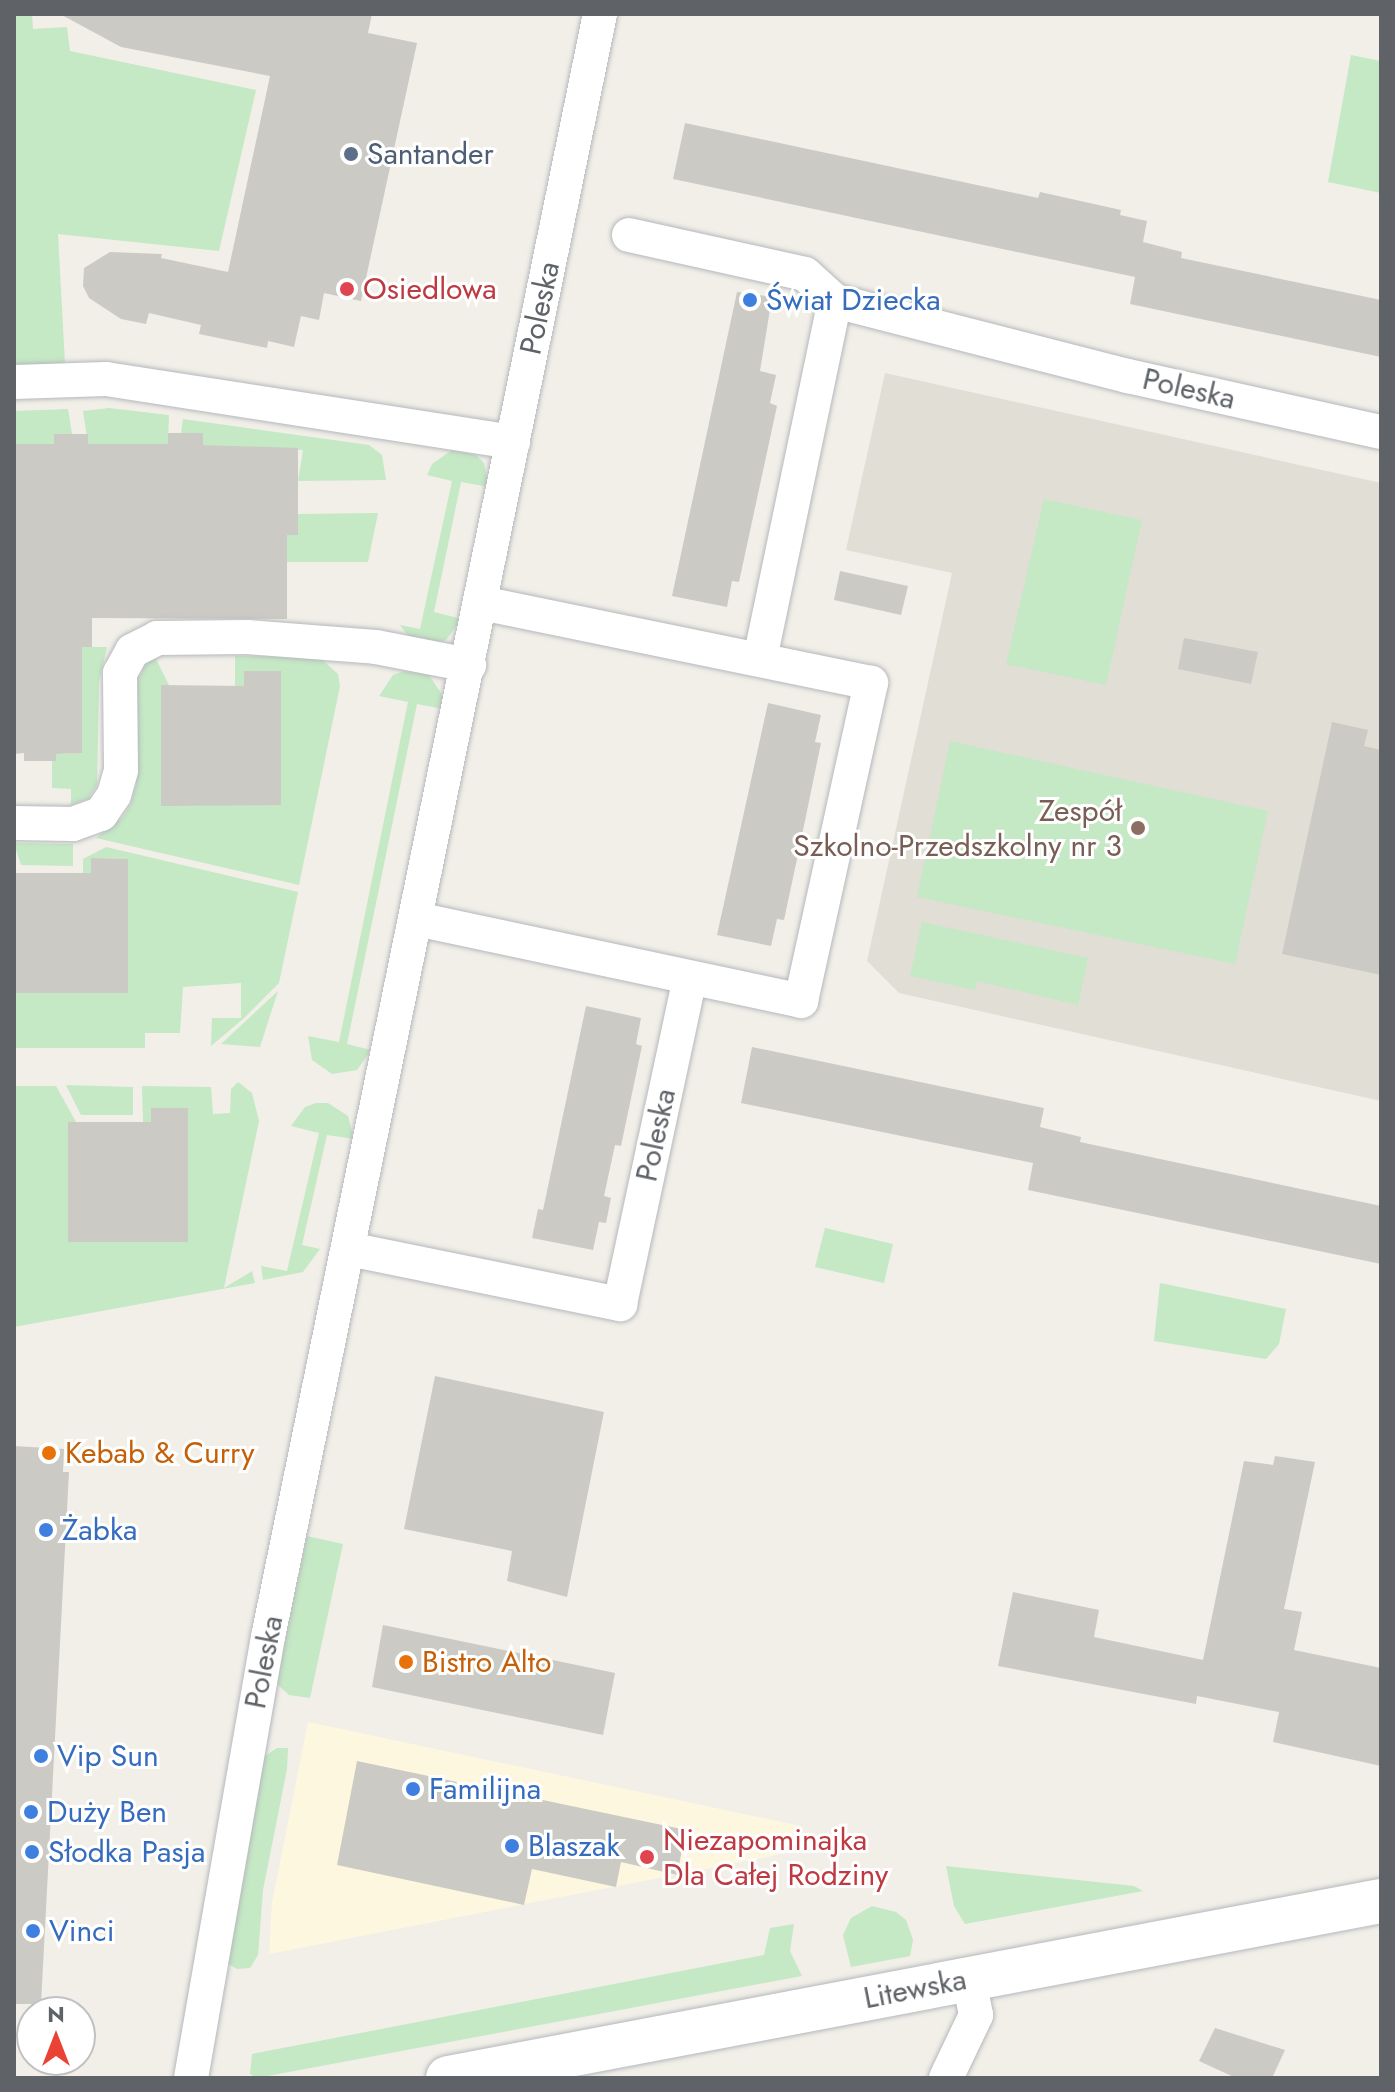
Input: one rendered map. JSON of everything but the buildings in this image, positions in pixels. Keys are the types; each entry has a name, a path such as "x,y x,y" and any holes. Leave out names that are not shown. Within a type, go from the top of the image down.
{"street":[{"name":"Poleska","path":"191,2078 268,1637 600,14"},
{"name":"Poleska","path":"629,235 805,274 835,301 1370,429"},
{"path":"760,659 835,301"},
{"path":"14,382 106,379 513,442"},
{"path":"416,919 801,1001 871,683 480,603"},
{"path":"14,823 73,824 101,814 114,795 121,770 120,673 132,651 157,638 247,637 376,647 469,665"},
{"name":"Poleska","path":"349,1249 620,1304 690,978"},
{"name":"Litewska","path":"448,2078 1381,1901"},
{"path":"946,2078 976,2015 969,1980"}],"shaded area":[{"name":"Zespół Szkolno-Przedszkolny nr 3","path":"885,373 1381,483 1381,1101 899,993 867,961 952,573 846,550"},
{"path":"308,1722 796,1825 802,1850 269,1954 272,1903"}],"green space":[{"path":"14,14 32,14 33,29 67,27 70,51 256,90 219,251 58,234 65,364 14,366"},
{"path":"1351,55 1381,61 1381,193 1328,182"},
{"path":"109,408 169,415 168,444 88,444 83,411"},
{"path":"68,409 72,434 54,434 54,444 14,444 14,411"},
{"path":"183,419 369,445 382,455 386,480 298,481 303,450 203,445 181,433"},
{"path":"452,450 476,455 484,463 489,487 461,482 434,612 462,619 446,640 434,644 408,636 400,625 420,629 452,481 427,475 432,464"},
{"path":"1044,499 1142,520 1106,685 1006,664"},
{"path":"378,513 368,562 287,562 287,535 298,514"},
{"path":"82,647 107,647 99,682 97,785 88,799 71,805 71,789 52,788 52,761 56,754 82,753"},
{"path":"235,656 319,657 338,674 340,686 299,885 96,838 122,818 131,803 136,786 137,682 146,663 155,657 169,685 161,686 161,805 281,805 281,672 244,671 244,686 235,686"},
{"path":"405,671 429,675 443,696 443,709 417,704 347,1044 371,1050 357,1070 332,1074 312,1060 308,1036 339,1042 408,702 379,696 393,675"},
{"path":"950,741 1268,811 1235,964 917,897"},
{"path":"14,843 73,844 73,866 21,865"},
{"path":"106,847 298,892 279,983 211,1046 212,1018 241,1018 241,983 183,987 180,1033 145,1033 145,1048 14,1048 14,993 128,992 128,859 92,858 91,873 83,873 83,859"},
{"path":"922,922 1088,958 1078,1005 977,981 975,990 910,976"},
{"path":"278,991 260,1047 221,1044"},
{"path":"238,1082 252,1093 259,1121 224,1288 252,1271 255,1283 14,1327 14,1086 56,1086 76,1122 68,1122 188,1242 188,1108 152,1108 151,1122 143,1122 142,1086 211,1087 213,1114 230,1113 231,1089"},
{"path":"66,1085 133,1087 133,1115 81,1115"},
{"path":"328,1103 348,1116 354,1139 327,1135 302,1245 320,1249 303,1272 263,1280 261,1266 287,1271 319,1133 291,1126 305,1107"},
{"path":"825,1228 893,1244 884,1283 815,1267"},
{"path":"1160,1283 1286,1309 1279,1344 1266,1359 1154,1341"},
{"path":"307,1536 343,1544 310,1698 289,1695 276,1683"},
{"path":"277,1748 288,1748 287,1769 263,1890 258,1955 250,1968 237,1969 225,1962 262,1758"},
{"path":"946,1866 1134,1886 1143,1891 965,1924 954,1906"},
{"path":"872,1906 896,1912 906,1920 913,1940 910,1956 851,1967 843,1935 851,1918"},
{"path":"794,1924 790,1951 802,1976 257,2078 250,2074 252,2054 764,1955 770,1928"}],"place":[{"name":"Santander","path":"351,154"},
{"name":"Osiedlowa","path":"347,289"},
{"name":"Świat Dziecka","path":"750,300"},
{"name":"Zespół Szkolno-Przedszkolny nr 3","path":"1138,828"},
{"name":"Kebab & Curry","path":"49,1453"},
{"name":"Żabka","path":"46,1530"},
{"name":"Bistro Alto","path":"406,1662"},
{"name":"Vip Sun","path":"41,1756"},
{"name":"Familijna","path":"413,1789"},
{"name":"Duży Ben","path":"31,1812"},
{"name":"Blaszak","path":"512,1846"},
{"name":"Słodka Pasja","path":"32,1852"},
{"name":"Niezapominajka Dla Całej Rodziny","path":"647,1857"},
{"name":"Vinci","path":"33,1931"}]}
